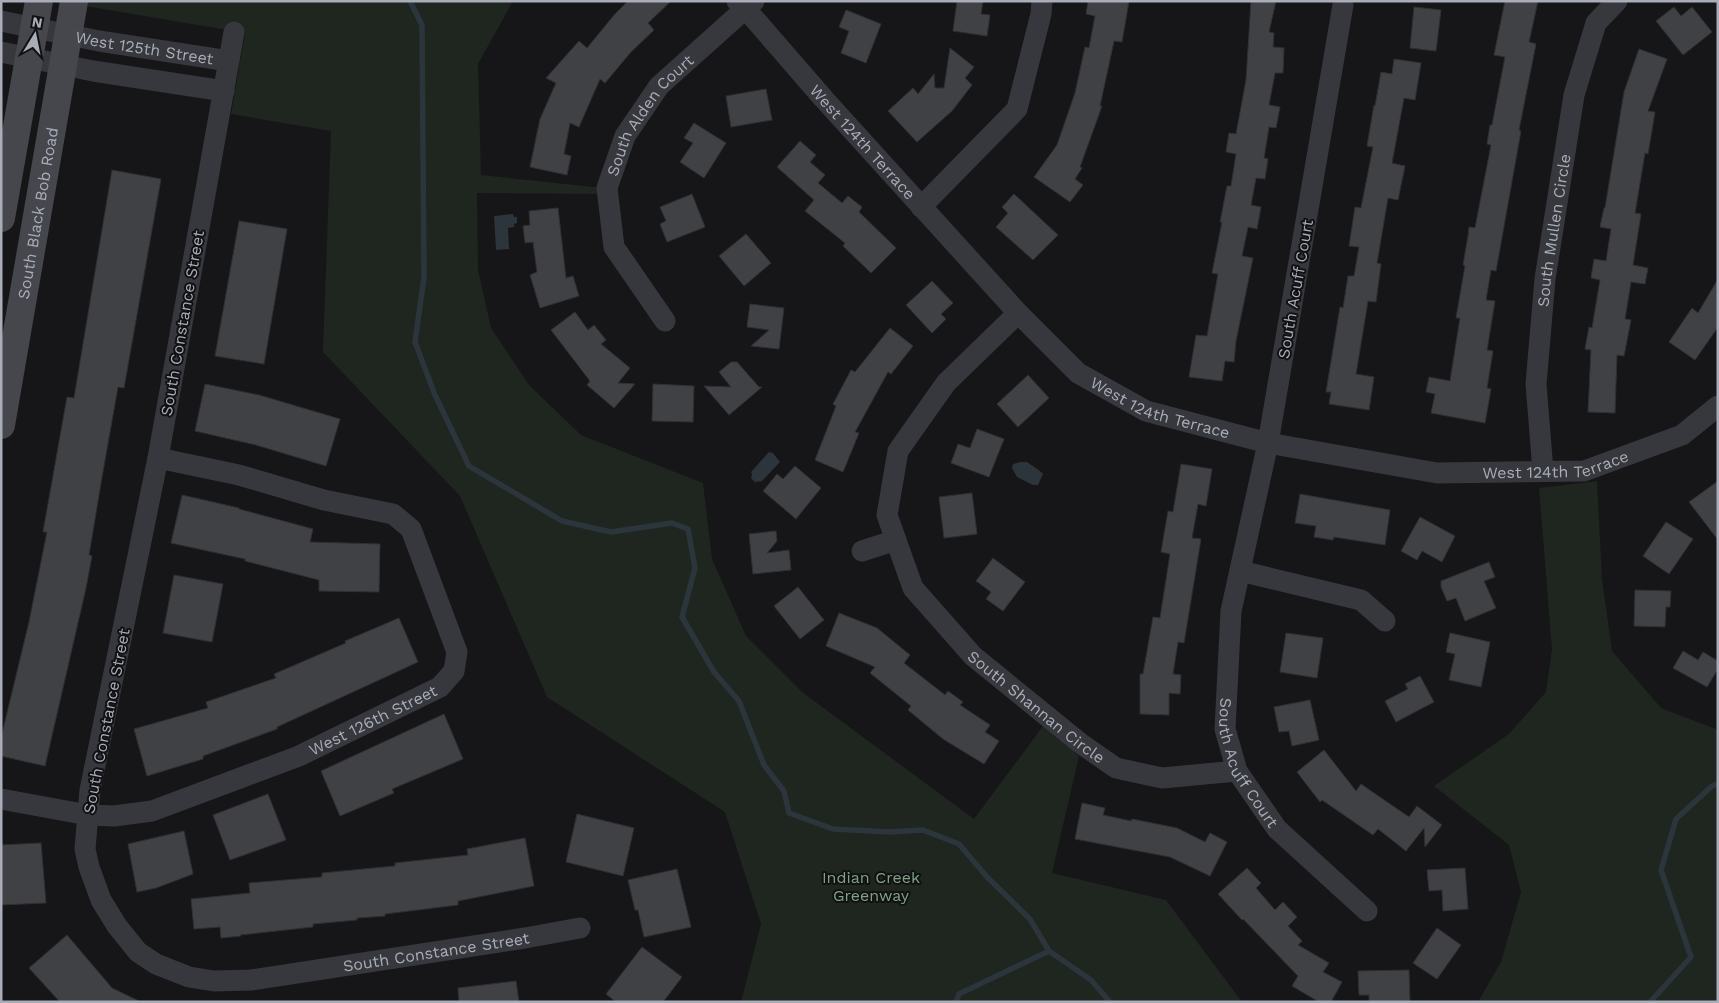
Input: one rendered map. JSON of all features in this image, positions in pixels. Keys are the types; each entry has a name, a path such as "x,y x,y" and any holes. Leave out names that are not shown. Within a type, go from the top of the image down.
{"main road":[{"path":"1,218 39,1"},
{"name":"South Black Bob Road","path":"1,425 74,1"}],"street":[{"path":"922,207 1017,109 1041,14 1042,1"},
{"name":"South Mullen Circle","path":"1543,471 1536,384 1546,269 1574,95 1596,23 1617,1"},
{"name":"West 124th Terrace","path":"746,4 922,207 1018,313 1078,372 1146,411 1268,443 1437,472 1584,471 1682,435 1717,409"},
{"name":"South Alden Court","path":"665,321 614,247 607,188 625,136 659,86 746,4"},
{"name":"South Acuff Court","path":"1343,6 1268,443 1231,611 1224,728 1237,771 1277,829 1367,911"},
{"name":"West 125th Street","path":"1,21 98,41 229,61"},
{"name":"South Constance Street","path":"234,32 158,458 90,790 85,849 89,867 101,900 117,926 138,952 156,964 189,977 214,981 251,980 580,928"},
{"name":"West 125th Street","path":"1,52 93,71 224,91"},
{"name":"South Shannan Circle","path":"1018,313 946,383 898,451 888,515 913,588 973,656 1080,743 1116,768 1162,778 1237,771"},
{"name":"West 126th Street","path":"1,799 88,815 114,816 152,811 299,756 440,687 454,671 457,652 410,529 393,514 324,500 240,475 158,458"},
{"path":"862,551 896,540"},
{"path":"1240,571 1361,600 1385,622"}],"green space":[{"name":"Indian Creek Greenway","path":"86,1 513,1 478,64 481,175 603,188 603,194 477,193 478,270 491,328 529,385 581,435 703,483 712,559 746,636 802,692 974,819 1043,726 1079,756 1052,873 1166,900 1242,1002 741,1002 761,924 725,812 547,697 460,496 323,352 331,131 231,114 245,33 85,6"},
{"path":"1597,481 1602,579 1612,651 1661,708 1718,730 1718,1002 1478,1002 1501,962 1521,892 1509,845 1434,786 1509,734 1546,692 1552,649 1539,488"}],"shaded area":[{"path":"513,214 514,217 517,217 517,223 514,224 514,227 508,228 509,249 496,250 494,216"},
{"path":"769,452 773,453 780,462 762,481 755,482 751,478 751,472"},
{"path":"1027,462 1043,474 1038,485 1033,485 1017,477 1012,468 1013,464"}],"building":[{"path":"628,1 671,1 648,23 654,30 631,52 605,83 600,79 579,127 570,123 564,154 571,156 567,175 530,167 540,119 556,83 546,78 579,41 587,48"},
{"path":"957,1 983,1 981,14 990,15 987,36 953,31"},
{"path":"1088,1 1129,1 1122,42 1114,41 1100,106 1102,106 1080,167 1082,168 1075,179 1083,185 1070,202 1034,177 1057,145 1075,93 1085,47 1089,48 1095,16 1086,14"},
{"path":"1251,1 1276,1 1269,32 1274,33 1273,47 1284,48 1283,73 1275,73 1269,105 1280,107 1276,128 1269,127 1264,158 1268,159 1265,179 1256,178 1251,205 1261,207 1257,229 1248,227 1242,256 1253,258 1236,341 1234,362 1225,361 1222,381 1189,377 1196,335 1207,336 1218,274 1212,273 1227,186 1231,186 1236,154 1226,152 1229,133 1236,134 1246,80"},
{"path":"1505,1 1538,1 1529,42 1536,44 1519,130 1521,131 1496,271 1491,270 1486,300 1495,301 1487,350 1493,351 1487,388 1491,389 1485,423 1431,413 1435,394 1426,392 1429,377 1450,381 1460,318 1456,318 1465,266 1463,265 1469,227 1475,228 1491,145 1487,144 1490,125 1492,125 1505,57 1494,55"},
{"path":"1414,7 1441,10 1436,51 1410,48"},
{"path":"1674,7 1681,16 1692,7 1712,32 1683,55 1656,21"},
{"path":"846,10 881,24 866,63 841,53 849,31 839,27"},
{"path":"950,48 974,67 965,78 972,85 952,111 917,142 888,111 913,88 918,94 934,74 935,88 944,88"},
{"path":"1639,49 1667,59 1648,111 1655,112 1648,154 1645,153 1635,213 1641,214 1633,265 1648,268 1645,284 1631,282 1625,319 1631,320 1624,356 1617,355 1615,413 1588,412 1591,350 1585,349 1589,327 1592,328 1600,280 1591,278 1594,259 1606,261 1611,229 1600,227 1605,208 1624,92"},
{"path":"1394,59 1421,63 1415,100 1404,98 1392,163 1405,166 1398,200 1388,198 1377,263 1381,264 1376,302 1368,301 1356,374 1374,377 1369,410 1329,404 1331,392 1326,392 1340,307 1343,308 1348,276 1354,276 1359,247 1349,246 1355,207 1361,208 1373,147 1367,146 1374,105 1381,72 1392,74"},
{"path":"766,89 772,120 731,127 726,96"},
{"path":"694,123 726,143 704,178 680,162 693,143 684,138"},
{"path":"800,141 816,155 810,162 825,175 818,183 842,203 848,196 862,207 859,212 896,248 871,273 843,246 845,243 805,211 814,200 777,167"},
{"path":"112,170 161,179 124,388 118,387 89,555 92,556 86,588 45,766 1,756 1,738 29,622 47,532 43,532 67,397 74,398"},
{"path":"692,194 705,227 667,242 660,224 666,221 660,207"},
{"path":"1014,194 1058,235 1033,260 996,227 1008,213 1002,207"},
{"path":"558,208 566,278 573,276 579,296 540,308 530,275 537,272 533,242 525,243 523,226 530,225 529,211"},
{"path":"239,221 287,229 264,364 215,356"},
{"path":"746,234 771,263 744,286 719,256"},
{"path":"1718,279 1718,327 1695,360 1669,342 1692,308 1698,313"},
{"path":"932,281 953,303 941,314 946,319 932,333 906,305"},
{"path":"750,304 784,308 779,349 751,346 769,330 747,327"},
{"path":"575,312 588,330 594,325 606,340 601,344 630,368 618,383 635,384 614,408 587,385 590,381 551,330"},
{"path":"890,328 913,346 891,374 888,372 855,432 859,433 843,472 815,460 836,406 833,404 851,370 855,372"},
{"path":"731,362 737,362 759,387 762,387 729,415 704,386 731,387 719,372"},
{"path":"1028,375 1049,398 1018,427 997,404"},
{"path":"205,384 259,395 340,419 326,466 256,445 195,431"},
{"path":"653,384 694,386 693,422 652,421"},
{"path":"977,429 1004,439 989,477 951,463 958,444 970,448"},
{"path":"1181,464 1212,469 1206,506 1198,504 1192,538 1201,539 1184,643 1178,642 1173,674 1181,675 1180,694 1169,693 1169,715 1140,714 1140,674 1143,674 1153,617 1160,618 1170,554 1161,552 1168,511 1173,512"},
{"path":"795,466 821,488 796,519 763,491 777,474 783,479"},
{"path":"1718,481 1718,540 1689,502"},
{"path":"972,493 977,534 944,538 939,497"},
{"path":"1300,494 1390,510 1385,545 1334,537 1333,540 1314,537 1316,526 1295,523"},
{"path":"182,495 239,508 313,529 310,542 380,544 379,592 319,591 319,580 245,561 245,559 171,543"},
{"path":"1420,517 1455,536 1442,562 1422,551 1417,560 1401,551"},
{"path":"1666,522 1693,539 1669,574 1643,556"},
{"path":"776,531 777,541 767,553 789,550 791,570 753,574 749,534"},
{"path":"993,558 1025,582 1003,611 986,599 991,592 976,581"},
{"path":"1489,562 1495,577 1484,581 1496,608 1465,621 1456,598 1447,601 1441,587 1441,581"},
{"path":"174,575 223,584 212,642 163,633"},
{"path":"798,587 824,620 800,639 774,606"},
{"path":"1635,590 1671,591 1670,607 1666,607 1665,627 1634,626"},
{"path":"839,613 877,628 910,655 904,663 945,695 948,691 963,702 960,705 990,725 985,732 999,741 984,764 943,739 908,710 911,706 870,673 875,667 826,646"},
{"path":"399,618 418,662 277,727 277,729 203,756 203,759 147,776 134,729 208,708 206,702 276,678 274,674"},
{"path":"1286,633 1323,638 1317,678 1280,672"},
{"path":"1450,633 1490,642 1481,687 1449,680 1455,654 1446,652"},
{"path":"1683,651 1698,660 1703,652 1718,661 1718,669 1707,687 1673,668"},
{"path":"1420,676 1434,702 1396,722 1385,701 1408,689 1405,684"},
{"path":"1310,700 1319,740 1292,746 1289,731 1279,732 1274,707"},
{"path":"444,714 463,759 392,789 394,793 340,816 321,771"},
{"path":"1324,750 1356,791 1361,784 1409,817 1417,806 1442,825 1425,847 1424,828 1406,851 1378,829 1373,835 1322,800 1320,802 1297,772"},
{"path":"268,794 286,840 230,860 213,815"},
{"path":"1082,803 1105,808 1103,815 1177,828 1205,842 1210,833 1227,842 1210,876 1170,857 1075,839"},
{"path":"577,814 634,828 623,876 566,862"},
{"path":"184,831 193,874 156,888 137,892 128,844"},
{"path":"525,838 534,886 458,901 458,905 385,914 385,916 357,918 357,920 313,924 313,927 221,938 220,927 194,929 191,899 250,893 249,883 322,877 322,873 395,866 395,863 468,855 467,849"},
{"path":"41,843 46,903 1,905 1,845"},
{"path":"1247,868 1261,883 1256,888 1275,910 1283,902 1297,917 1288,926 1302,941 1298,945 1329,963 1323,972 1342,982 1331,1002 1319,1002 1292,986 1298,976 1218,894"},
{"path":"1465,868 1468,909 1443,911 1442,890 1429,891 1427,870"},
{"path":"677,869 691,927 644,937 638,910 635,910 628,880"},
{"path":"1437,928 1461,945 1437,979 1413,963"},
{"path":"67,935 112,988 141,1002 60,1002 29,968"},
{"path":"642,947 682,977 663,1002 616,1002 606,994"},
{"path":"1409,970 1410,1002 1369,1002 1369,995 1359,995 1358,971"},
{"path":"516,981 519,1002 459,1002 458,988"}],"waterway":[{"path":"410,1 422,25 424,277 415,342 435,395 469,466 562,521 611,532 672,523 688,529 695,568 682,617 714,672 739,701 764,765 784,791 789,813 833,829 891,832 923,830 959,844 987,877 1030,919 1049,951"},
{"path":"1650,1002 1691,957 1661,870 1676,819 1712,786 1718,784"},
{"path":"956,1002 959,994 1049,951 1091,980 1110,1002"}]}
